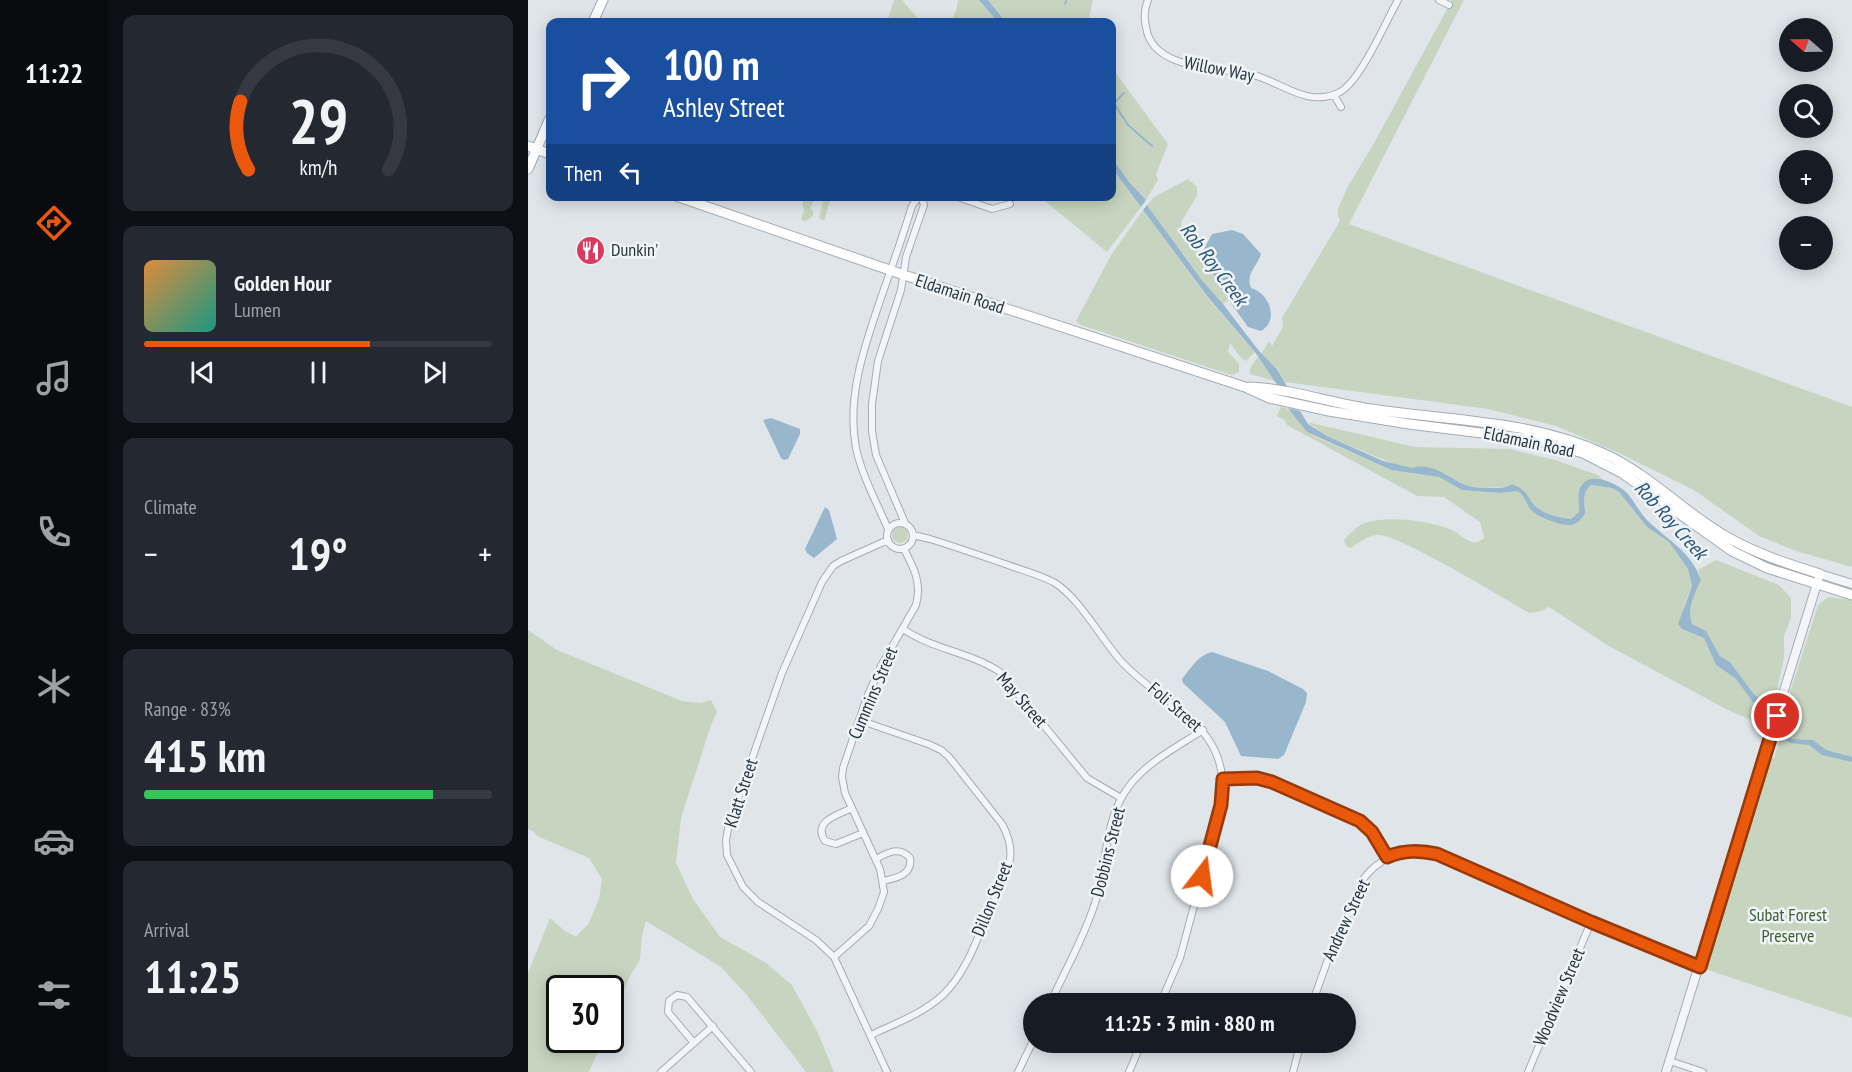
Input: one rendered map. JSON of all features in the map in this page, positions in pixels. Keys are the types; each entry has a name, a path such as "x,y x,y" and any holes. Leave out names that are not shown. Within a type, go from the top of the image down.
{"main road":[{"path":"595,18 603,0"},
{"path":"528,169 532,148 546,125"},
{"name":"Eldamain Road","path":"690,201 904,275 1245,387 1269,398 1329,411 1409,424 1530,439 1582,453 1622,473 1732,551 1767,568 1852,595"},
{"name":"Eldamain Road","path":"1245,387 1270,388 1371,409 1521,427 1555,434 1587,445 1621,462 1727,537 1769,558 1820,574"}],"street":[{"name":"Willow Way","path":"1148,0 1144,17 1147,35 1157,49 1166,56 1190,64 1253,75 1304,96 1319,98 1334,95"},
{"path":"1341,107 1334,95 1346,88 1355,78 1398,0"},
{"path":"1439,0 1449,5"},
{"path":"916,201 912,206 890,270 858,372 855,408 856,446 861,466 888,529 888,540 893,547 904,549 912,541 913,535 910,527 905,523 876,456 871,420 878,362 904,275 906,257 924,205 922,201"},
{"path":"970,201 992,208 1010,204"},
{"path":"888,529 893,524 905,523"},
{"name":"Foli Street","path":"913,535 930,538 1042,577 1061,587 1130,669 1203,730 1216,753 1223,779 1221,805 1180,958 1165,993"},
{"name":"Klatt Street","path":"887,1072 834,957 816,940 748,894 727,855 727,833 782,673 822,582 833,566 888,540"},
{"name":"Cummins Street","path":"834,957 869,926 882,899 883,881 876,859 845,794 842,777 845,760 859,720 881,666 916,605 919,586 904,549"},
{"path":"1666,1072 1820,574"},
{"name":"Eldamain Road","path":"1820,574 1852,584"},
{"name":"May Street","path":"903,629 927,643 1000,672 1087,778 1121,798"},
{"name":"Dillon Street","path":"859,720 928,744 950,757 1002,824 1008,836 1011,851 1007,869 955,981 921,1012 871,1035"},
{"name":"Dobbins Street","path":"1055,993 1087,925 1095,902 1111,826 1121,798 1140,774 1203,730"},
{"path":"1223,779 1257,778 1272,782 1360,821 1372,832 1387,857 1398,852 1409,851 1437,854 1700,967"},
{"path":"852,808 827,820 823,825 822,835 825,841 833,844 863,833"},
{"path":"876,859 891,851 898,851 908,856 911,861 910,868 904,875 883,881"},
{"name":"Andrew Street","path":"1316,993 1358,888 1370,870 1387,857"},
{"name":"Woodview Street","path":"1528,1072 1591,922"},
{"path":"694,1043 670,1015 667,1006 671,998 680,994 687,997 751,1072"},
{"path":"661,1072 713,1026"},
{"path":"1018,1072 1027,1053"},
{"path":"1129,1072 1137,1053"},
{"path":"1293,1072 1298,1053"},
{"path":"1670,1061 1703,1072"}],"green space":[{"path":"894,0 902,0 918,18 888,18"},
{"path":"958,0 979,0 995,18 953,18"},
{"path":"988,0 1093,0 1089,18 1003,18"},
{"path":"1452,0 1464,0 1349,224 1852,407 1852,567 1796,551 1759,536 1694,490 1619,453 1556,426 1488,409 1285,382 1277,368 1261,354 1269,341 1272,346 1283,327 1282,318 1340,221 1338,209 1348,186 1373,145"},
{"path":"1116,73 1168,144 1156,174 1158,180 1146,200 1116,164"},
{"path":"1116,173 1141,207 1107,252 1045,201 1116,201"},
{"path":"1188,179 1197,187 1197,196 1181,222 1182,230 1204,259 1229,300 1223,304 1201,279 1147,205 1154,197"},
{"path":"803,201 814,201 810,208 813,216 804,222 801,219 804,210"},
{"path":"823,201 830,201 824,221 819,218"},
{"path":"1143,210 1207,297 1255,352 1246,361 1230,343 1228,352 1239,364 1239,372 1232,375 1222,372 1081,325 1076,321 1111,255"},
{"path":"1258,357 1275,381 1250,374 1250,368"},
{"path":"1281,406 1290,411 1314,436 1391,470 1439,477 1462,490 1500,493 1517,491 1535,513 1555,522 1571,525 1585,514 1585,495 1591,485 1612,488 1619,492 1647,527 1669,542 1688,569 1692,586 1681,619 1682,629 1704,638 1716,665 1735,678 1767,721 1762,725 1726,709 1607,645 1549,607 1529,613 1426,554 1404,544 1376,535 1366,538 1351,548 1346,546 1344,540 1359,526 1385,519 1432,524 1452,530 1472,542 1484,538 1480,522 1444,497 1417,496 1287,425 1277,416"},
{"path":"1307,422 1415,447 1510,449 1555,460 1598,475 1603,480 1588,480 1579,498 1579,512 1571,519 1563,518 1539,509 1522,490 1512,484 1507,487 1469,486 1396,465 1327,436"},
{"path":"900,527 906,529 908,535 906,541 900,543 894,541 892,535 894,529"},
{"path":"1716,560 1779,585 1791,598 1791,618 1784,636 1784,658 1771,710 1753,693 1730,662 1720,656 1706,631 1692,624 1691,607 1701,580 1698,570"},
{"name":"Subat Forest Preserve","path":"1828,597 1852,600 1852,1018 1705,969 1771,759 1774,758 1785,723 1782,717 1818,605"},
{"path":"528,630 557,650 682,701 701,703 711,700 717,712 681,818 676,863 693,899 720,937 766,963 792,985 817,1031 834,1072 806,1072 746,994 721,967 646,921 640,960 624,990 624,975 546,975 546,1053 597,1053 589,1072 528,1072 528,973 550,918 576,937 589,923 599,899 602,879 589,858 537,836 528,829"}],"water":[{"path":"979,0 988,0 1003,18 995,18"},
{"path":"1116,164 1146,200 1141,207 1116,173"},
{"path":"1147,205 1201,279 1259,351 1277,369 1288,388 1278,386 1255,352 1207,296 1143,210"},
{"name":"Rob Roy Creek","path":"1232,230 1243,234 1261,254 1249,279 1251,288 1263,295 1270,307 1270,320 1261,331 1248,327 1204,259 1204,249 1212,234"},
{"path":"1288,408 1300,411 1308,424 1327,436 1383,461 1412,468 1432,468 1473,487 1501,488 1512,484 1522,490 1539,509 1559,517 1571,519 1579,512 1579,491 1586,481 1598,479 1617,486 1627,493 1646,519 1684,553 1697,570 1701,580 1691,607 1692,624 1706,631 1720,656 1730,662 1753,693 1771,710 1791,739 1813,740 1826,750 1852,757 1852,762 1822,755 1809,745 1790,743 1781,736 1735,678 1716,665 1704,638 1682,629 1678,624 1692,586 1688,569 1669,542 1647,527 1619,492 1612,488 1591,485 1585,495 1585,514 1576,524 1562,524 1534,513 1517,491 1500,493 1462,490 1439,477 1391,470 1307,432"},
{"path":"771,418 800,429 800,434 788,459 781,458 763,420"},
{"path":"825,507 829,510 837,539 814,558 805,549"},
{"path":"1212,652 1268,671 1307,693 1306,702 1284,755 1278,759 1241,756 1225,722 1183,683 1182,679 1195,662"}],"waterway":[{"path":"1116,101 1124,93"},
{"path":"1116,106 1128,125 1152,146"}],"place":[{"name":"Dunkin'","path":"590,250"}],"route":[{"path":"1202,876 1221,805 1223,779 1257,778 1272,782 1360,821 1372,832 1387,857 1398,852 1409,851 1437,854 1700,967 1777,716"}]}
